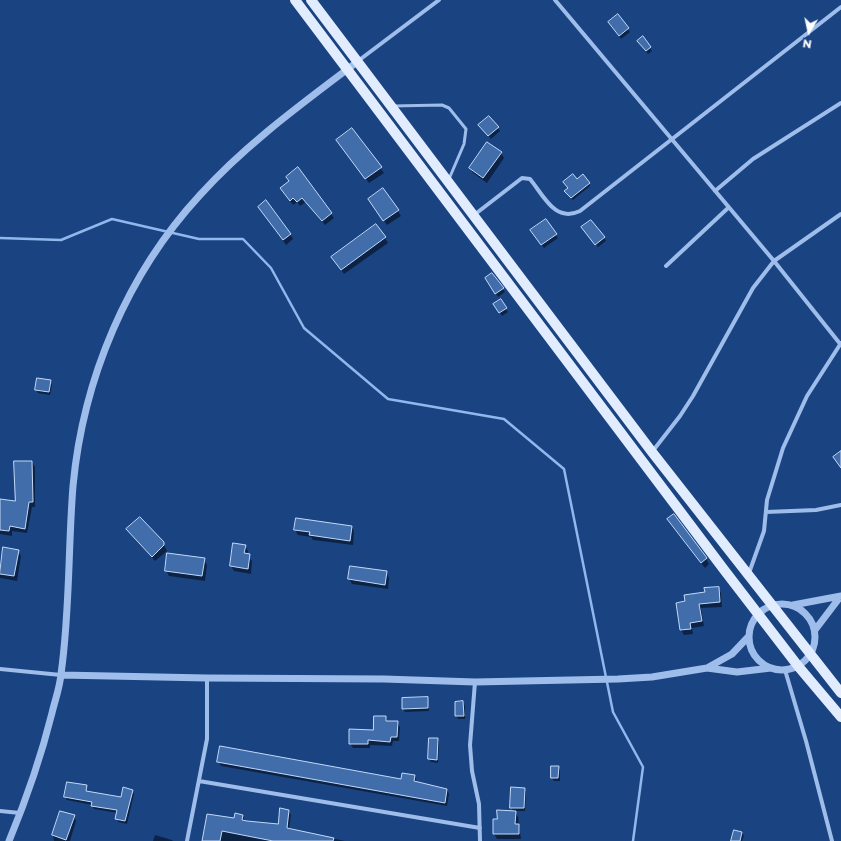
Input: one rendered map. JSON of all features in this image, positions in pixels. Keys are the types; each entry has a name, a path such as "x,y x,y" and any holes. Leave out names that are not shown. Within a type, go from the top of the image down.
{"main road":[{"path":"295,0 758,614 798,666 841,717"},
{"path":"311,0 652,452 841,693"}],"street":[{"path":"10,841 21,814 47,732 61,675 73,486 80,440 93,384 108,342 128,298 152,254 201,193 257,140 438,0"},
{"path":"555,0 774,261 841,344 807,396 783,448 767,500 764,530 749,575"},
{"path":"473,216 522,178 526,177 530,179 557,213 566,216 580,211 841,7"},
{"path":"715,191 753,159 841,103"},
{"path":"666,266 728,208"},
{"path":"652,452 680,416 693,396 754,288 774,261 841,214"},
{"path":"766,512 816,510 841,504"},
{"path":"771,668 754,656 749,643 752,622 758,614 771,605 793,605 813,600 841,597"},
{"path":"815,630 841,597"},
{"path":"0,669 61,675 206,678 384,679 475,682 652,677 707,668 737,672 771,668 785,670 798,666 810,655 815,644 815,630 805,612 793,605"},
{"path":"707,668 732,654 749,636"},
{"path":"785,670 806,741 832,841"},
{"path":"187,841 207,739 206,678"},
{"path":"475,682 470,745 472,771 479,804 480,841"},
{"path":"199,781 480,828"},
{"path":"0,810 21,814"}],"lane":[{"path":"390,106 442,105 449,108 466,129 464,144 447,182"}],"building":[{"path":"618,14 629,28 619,36 608,22"},
{"path":"643,36 651,47 646,51 637,41"},
{"path":"489,116 499,127 488,136 478,125"},
{"path":"352,128 382,167 365,179 336,140"},
{"path":"487,142 502,152 483,178 469,168"},
{"path":"298,167 332,213 322,221 302,198 297,202 293,198 290,201 280,188 289,181 286,177"},
{"path":"573,174 577,179 583,174 590,183 571,198 564,191 568,188 563,182"},
{"path":"383,188 399,210 383,221 368,199"},
{"path":"266,200 291,234 283,240 258,207"},
{"path":"546,219 557,234 541,245 530,230"},
{"path":"591,220 605,237 595,245 581,227"},
{"path":"376,224 386,237 341,270 331,257"},
{"path":"492,273 504,288 495,294 485,278"},
{"path":"501,299 507,308 499,313 493,304"},
{"path":"37,378 51,380 49,392 35,390"},
{"path":"841,451 841,468 833,457"},
{"path":"14,461 32,461 33,502 29,502 25,529 10,526 9,531 0,530 0,499 15,501"},
{"path":"674,514 707,558 701,563 667,519"},
{"path":"140,517 164,542 164,545 152,557 126,529"},
{"path":"296,518 352,526 350,541 309,535 310,532 294,530"},
{"path":"233,543 246,545 244,553 250,554 248,569 230,566"},
{"path":"3,547 19,550 14,576 0,574"},
{"path":"167,553 205,558 202,576 165,571"},
{"path":"350,566 387,571 385,585 348,579"},
{"path":"719,587 720,602 699,604 702,621 690,623 691,629 680,630 676,603 685,601 684,595 705,592 704,588"},
{"path":"428,697 428,708 402,709 402,698"},
{"path":"463,701 464,716 455,716 455,702"},
{"path":"374,716 386,716 386,721 398,721 397,737 391,737 390,742 368,740 368,744 349,744 349,729 373,730"},
{"path":"429,738 438,738 437,760 428,759"},
{"path":"220,746 401,779 402,773 415,775 414,781 447,789 445,803 217,762"},
{"path":"551,766 559,766 558,778 551,778"},
{"path":"67,782 87,785 86,791 121,797 123,787 133,790 125,821 115,819 117,810 91,806 92,802 64,797"},
{"path":"511,787 525,788 524,808 510,808"},
{"path":"280,808 289,810 287,828 334,838 333,841 273,841 222,831 220,841 202,841 207,814 234,818 235,813 243,815 242,820 278,824"},
{"path":"497,810 516,811 515,824 519,824 519,834 493,834 493,819 497,819"},
{"path":"60,811 75,815 66,840 52,835"},
{"path":"734,830 742,832 740,841 731,841"}],"waterway":[{"path":"0,238 61,240 112,219 199,239 243,239 271,268 304,328 388,399 504,419 564,469 613,712 643,767 633,841"}]}
